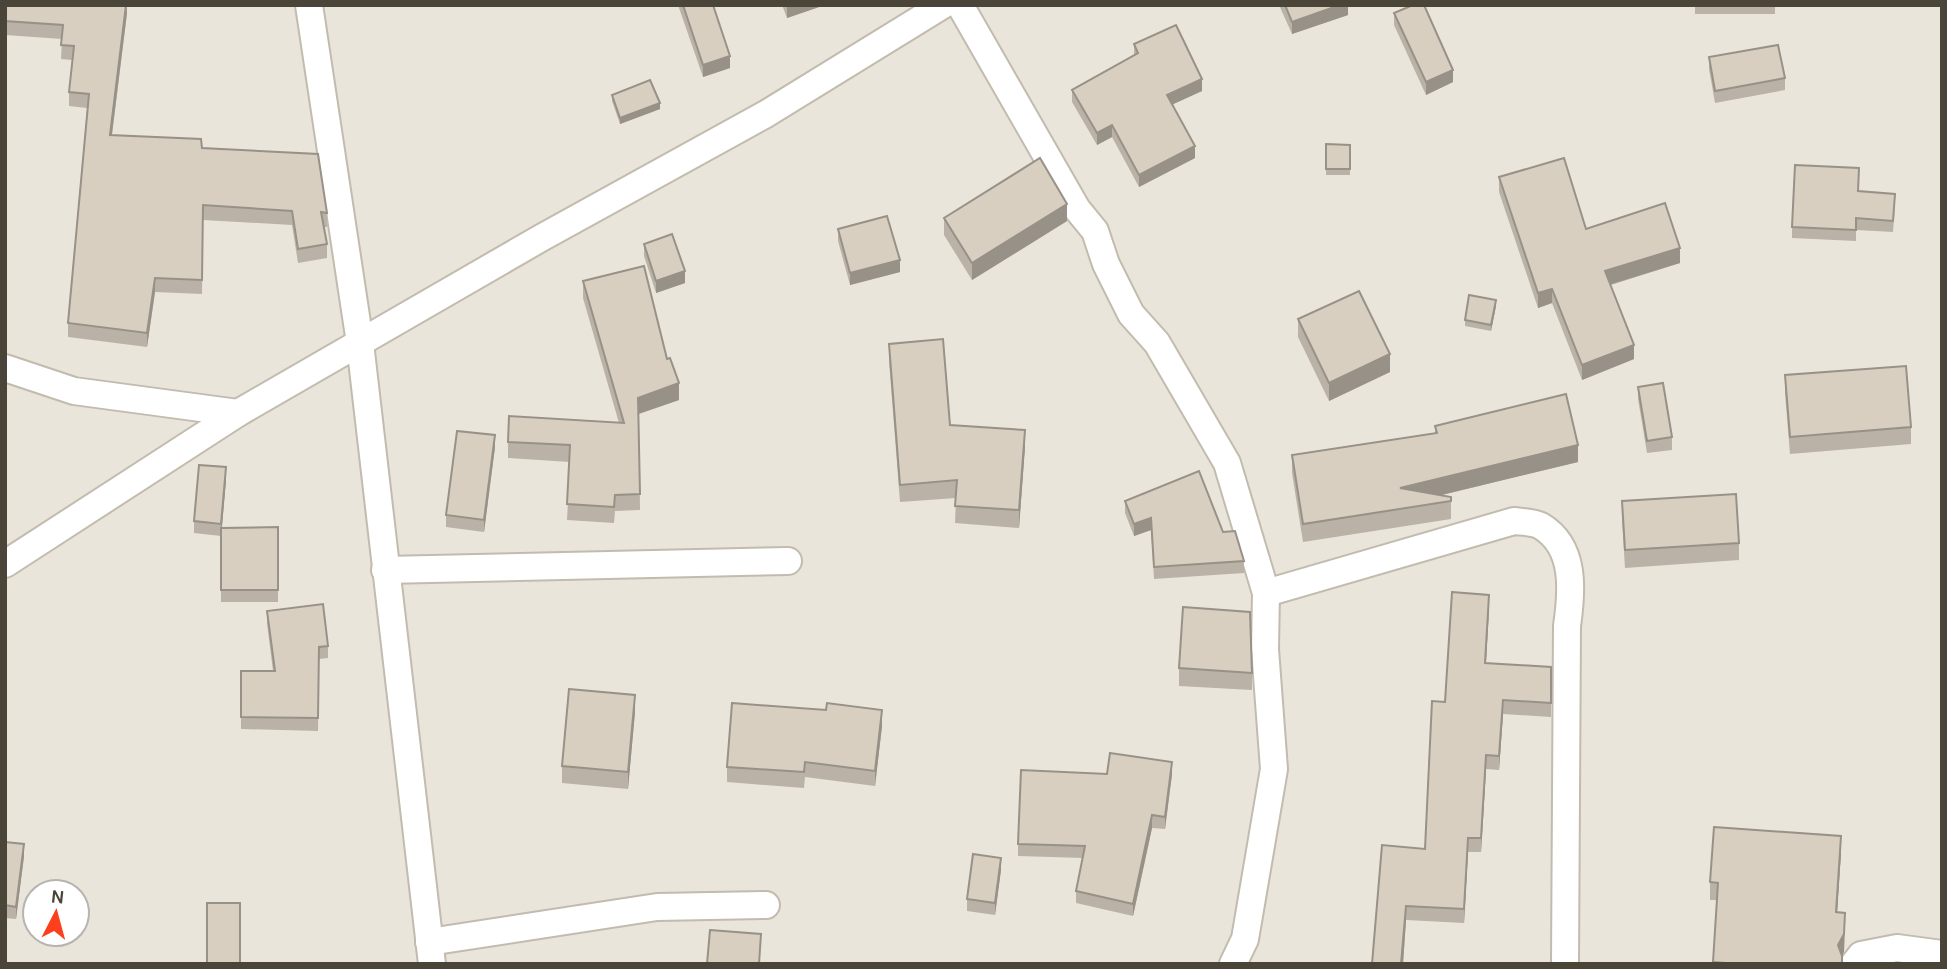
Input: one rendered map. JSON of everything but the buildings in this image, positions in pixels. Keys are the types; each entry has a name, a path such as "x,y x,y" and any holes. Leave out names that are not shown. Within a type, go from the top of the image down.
{"street":[{"path":"309,5 360,343 431,953 657,907 766,905"},
{"path":"5,564 238,413 766,114 943,5"},
{"path":"960,5 1077,209 1095,231 1106,264 1131,314 1157,344 1227,463 1266,593 1265,649 1275,769 1245,939 1233,964"},
{"path":"5,368 75,391 238,413"},
{"path":"1266,593 1514,521 1539,525 1562,546 1572,585 1567,626 1565,964"},
{"path":"385,570 788,561"},
{"path":"1854,964 1861,955 1897,948 1942,954"}],"shaded area":[{"path":"5,5 1942,5 1942,964 5,964"}]}
